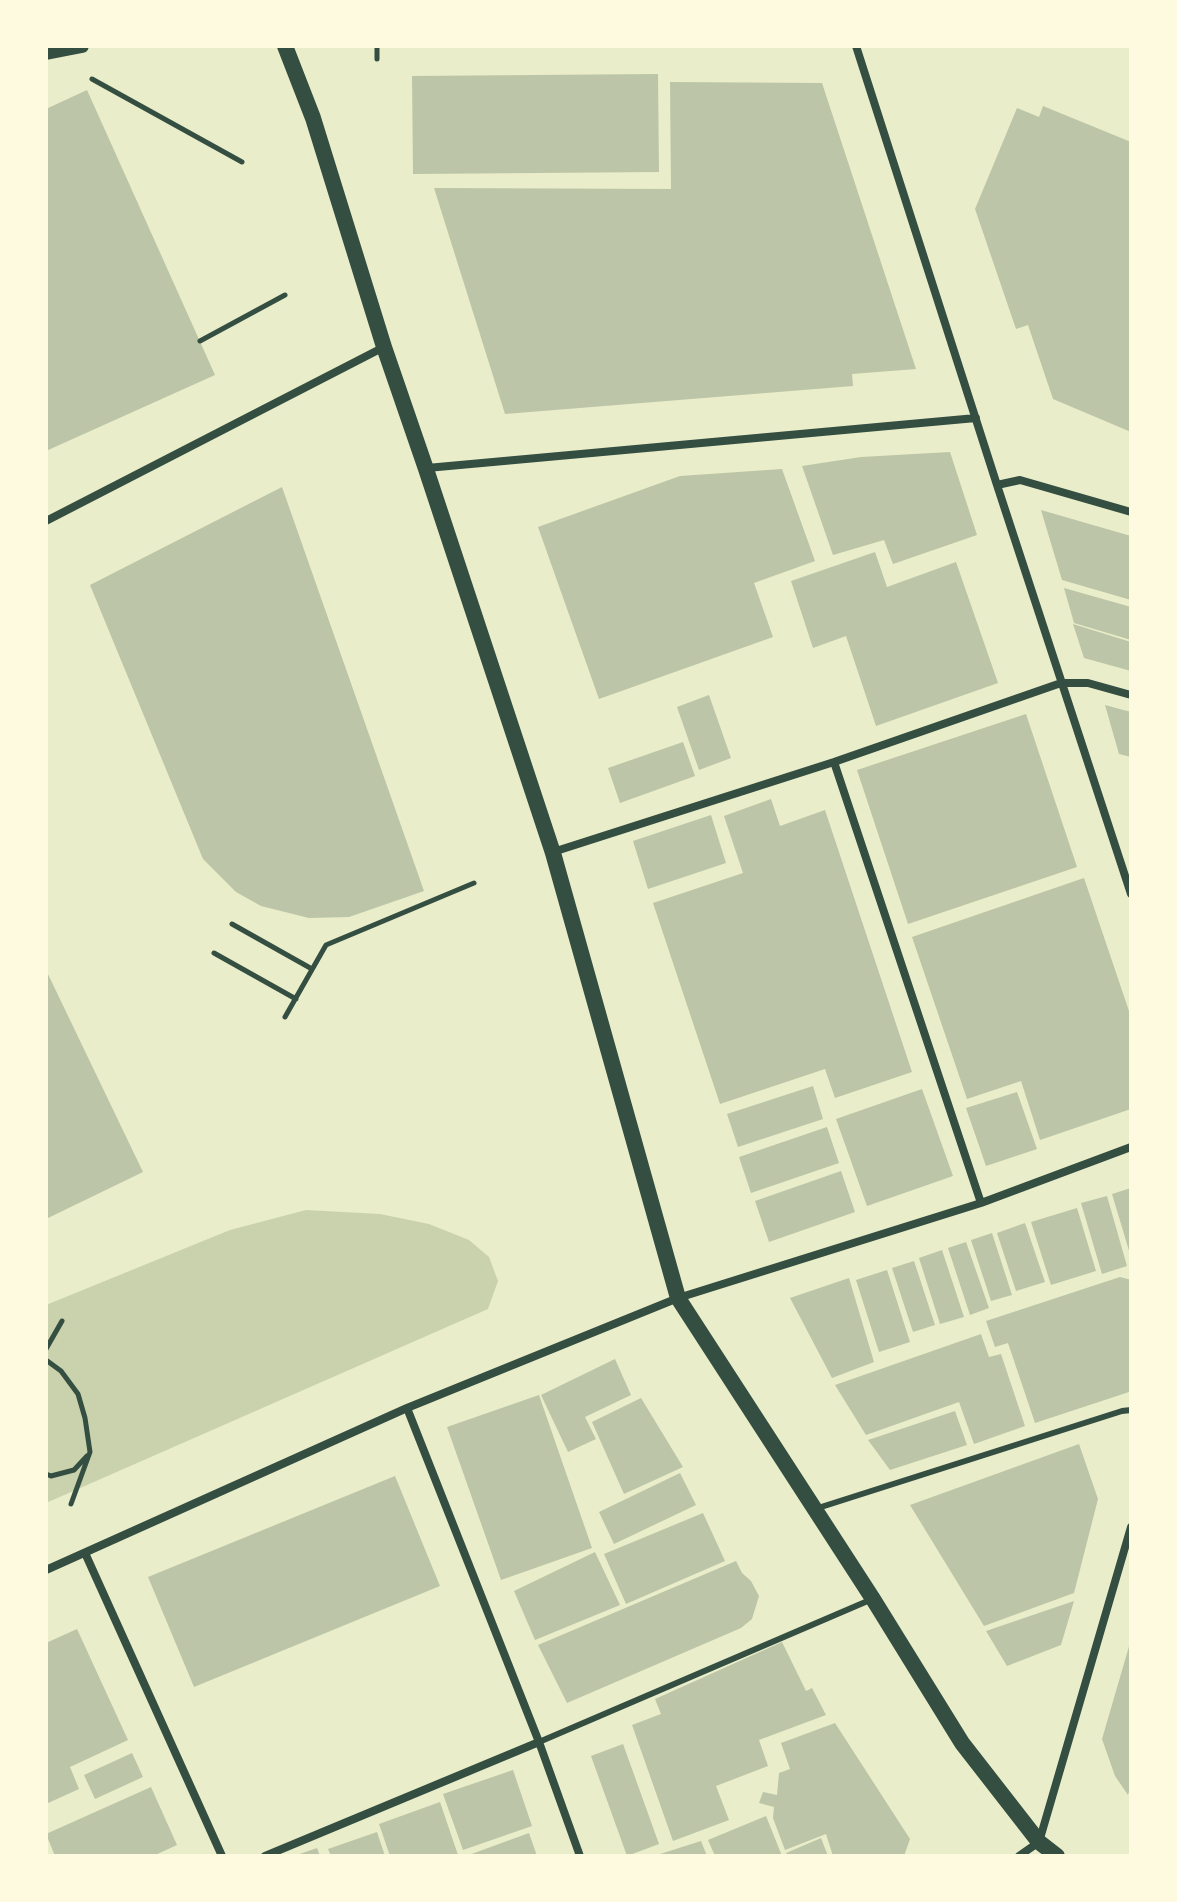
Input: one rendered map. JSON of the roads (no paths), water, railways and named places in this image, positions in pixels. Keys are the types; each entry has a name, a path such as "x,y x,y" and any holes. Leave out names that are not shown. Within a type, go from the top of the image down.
{"main road":[{"path":"285,46 313,118 384,347 553,853 678,1298 873,1599 962,1743 1039,1842 1057,1856"}],"street":[{"path":"46,53 82,46"},
{"path":"856,46 1131,894"},
{"path":"46,521 384,347"},
{"path":"426,469 976,418"},
{"path":"997,485 1020,480 1131,512"},
{"path":"553,853 834,762 1061,683 1088,683 1131,695"},
{"path":"834,762 981,1203"},
{"path":"46,1570 407,1408 678,1298 981,1203 1131,1147"},
{"path":"407,1408 539,1742 580,1856"},
{"path":"1019,1856 1039,1842 1131,1527"},
{"path":"85,1553 222,1856"},
{"path":"265,1856 539,1742"}],"lane":[{"path":"814,1509 1131,1410"},
{"path":"539,1742 873,1599"}]}
